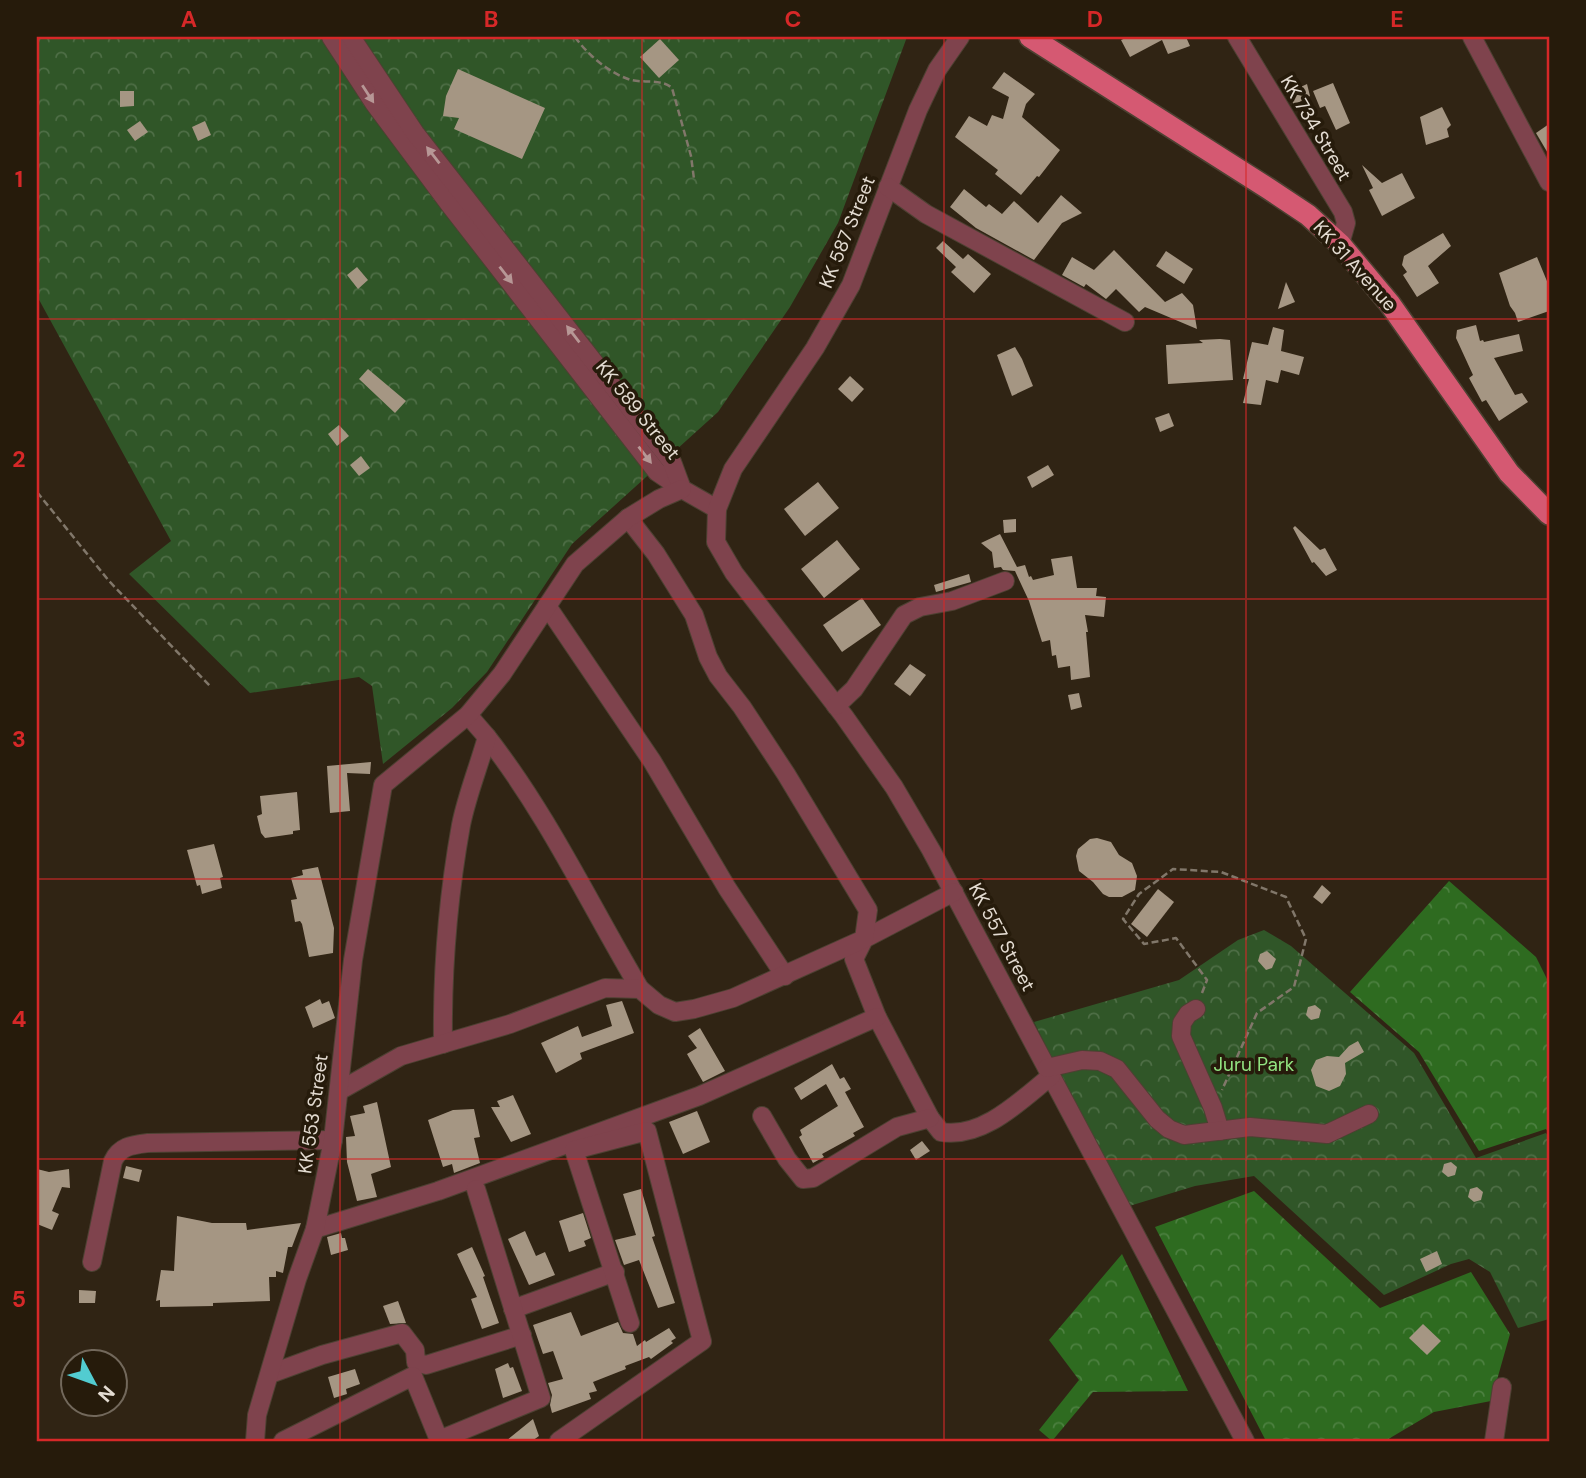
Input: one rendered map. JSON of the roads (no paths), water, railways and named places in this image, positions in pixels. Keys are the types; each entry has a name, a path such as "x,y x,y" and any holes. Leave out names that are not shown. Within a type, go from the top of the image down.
{"main road":[{"name":"KK 31 Avenue","path":"1030,37 1308,215 1340,244 1390,304 1509,473 1549,514"}],"street":[{"name":"KK 589 Street","path":"331,37 374,103 450,205 657,472 682,489"},
{"name":"KK 589 Street","path":"351,37 415,133 672,462 682,489"},
{"name":"KK 587 Street","path":"717,509 733,468 807,359 851,285 918,110 937,70 960,37"},
{"name":"KK 734 Street","path":"1237,37 1343,212 1346,223 1340,244"},
{"path":"1472,37 1549,182"},
{"path":"888,187 926,214 1125,322"},
{"path":"717,509 682,489 628,518 575,564 502,674 468,715 512,769 553,833 640,989 659,1005 675,1012 733,998 785,976 954,892"},
{"name":"KK 557 Street","path":"717,509 716,541 734,572 894,787 954,892 1245,1441"},
{"path":"628,518 656,554 694,615 708,657 718,676 764,740 868,910 864,939 853,959 877,1017 930,1118 941,1132 953,1134 974,1130 1015,1106 1049,1072 1082,1060 1100,1061 1117,1069 1141,1101 1169,1129 1184,1135 1250,1127 1326,1134 1369,1114"},
{"path":"836,706 854,689 904,615 920,607 952,601 1005,581"},
{"path":"547,606 652,761 727,888 785,976"},
{"name":"KK 553 Street","path":"255,1441 257,1415 296,1279 315,1229 333,1140 353,960 383,785 468,715"},
{"path":"443,1044 442,1006 451,897 462,822 487,737"},
{"path":"339,1091 401,1055 510,1024 605,988 640,989"},
{"path":"1196,1009 1188,1014 1182,1023 1181,1036 1213,1108 1220,1131"},
{"path":"315,1229 438,1191 699,1096 877,1017"},
{"path":"762,1116 787,1159 803,1179 813,1178 897,1127 930,1118"},
{"path":"559,1441 702,1341 648,1131 574,1150 630,1323"},
{"path":"93,1262 113,1161 117,1152 129,1145 333,1140"},
{"path":"284,1441 414,1376 439,1440 541,1398 476,1189"},
{"path":"513,1309 615,1272"},
{"path":"270,1374 322,1355 402,1333 415,1350 416,1362 426,1365 522,1335"},
{"path":"1494,1441 1502,1387"}],"park label":[{"name":"Juru Park","path":"1254,1064"}]}
